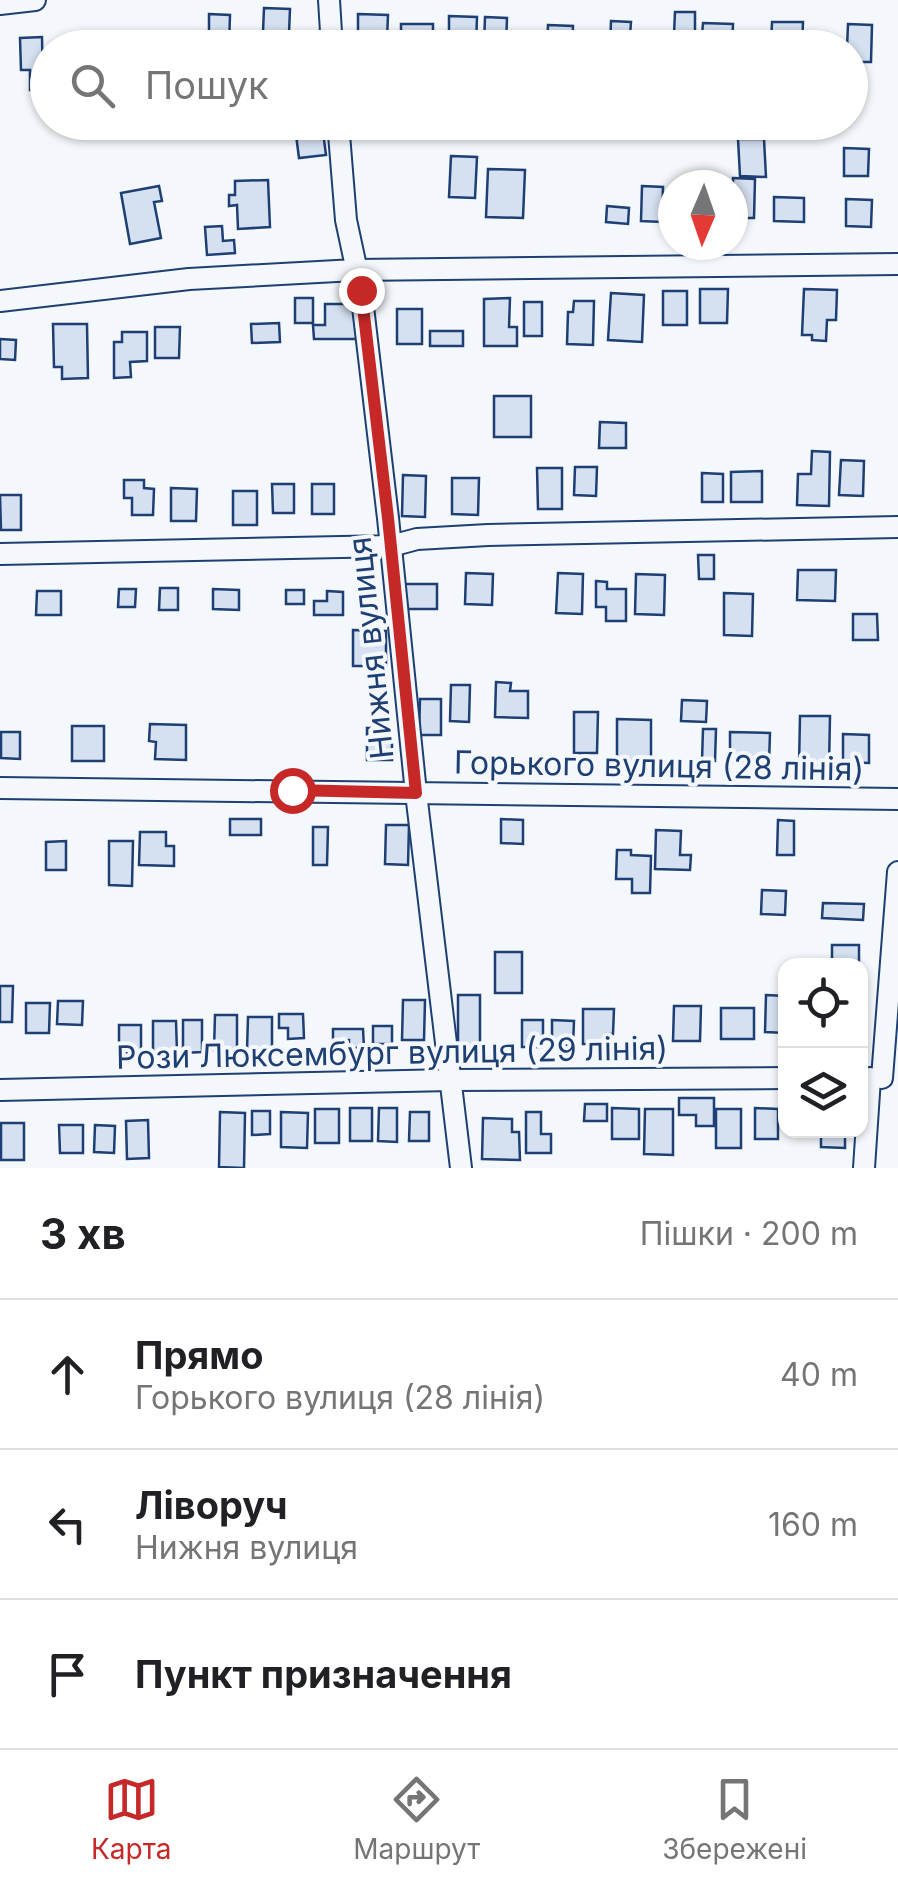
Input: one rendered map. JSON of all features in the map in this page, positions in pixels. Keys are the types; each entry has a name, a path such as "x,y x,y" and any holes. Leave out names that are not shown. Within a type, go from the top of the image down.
{"street":[{"path":"0,4 35,0"},
{"path":"328,0 330,30"},
{"name":"Нижня вулиця","path":"339,140 346,220 361,290 461,1168"},
{"path":"0,301 189,280 355,270 898,264"},
{"path":"0,554 391,546 418,538 488,535 898,527"},
{"name":"Горького вулиця (28 лiнiя)","path":"0,788 898,799"},
{"path":"864,1168 878,1078 898,872"},
{"name":"Рози Люксембург вулиця (29 лiнiя)","path":"0,1090 451,1080 778,1078"}],"building":[{"path":"264,8 290,9 289,30 263,30"},
{"path":"675,12 695,12 695,30 674,30"},
{"path":"209,14 230,15 230,30 209,30"},
{"path":"358,14 388,15 387,30 358,30"},
{"path":"449,16 477,17 477,30 449,30"},
{"path":"485,17 507,18 507,30 485,30"},
{"path":"611,21 631,22 630,30 611,30"},
{"path":"772,22 803,22 803,30 772,30"},
{"path":"703,23 733,24 733,30 702,30"},
{"path":"401,24 433,24 433,30 401,30"},
{"path":"848,24 872,25 871,62 868,30 848,30"},
{"path":"548,25 573,26 573,30 548,30"},
{"path":"20,38 30,38 30,70 21,70"},
{"path":"297,140 324,140 326,155 299,158"},
{"path":"738,140 764,140 766,177 748,176 748,170 740,170"},
{"path":"844,148 869,149 868,176 844,176"},
{"path":"451,156 477,157 475,198 449,197"},
{"path":"488,169 525,170 523,218 486,217"},
{"path":"748,179 755,179 754,218 748,218"},
{"path":"268,180 270,227 238,229 237,205 229,206 229,195 235,195 235,181"},
{"path":"159,186 162,201 154,202 161,238 130,244 121,193"},
{"path":"642,186 658,187 658,222 641,221"},
{"path":"774,197 804,198 804,222 774,221"},
{"path":"846,199 872,200 871,227 846,226"},
{"path":"607,206 629,208 628,224 606,222"},
{"path":"222,226 223,241 234,240 235,253 207,255 205,227"},
{"path":"700,289 728,289 727,323 700,323"},
{"path":"804,289 837,290 836,320 827,320 826,341 802,335"},
{"path":"663,291 687,291 687,325 663,325"},
{"path":"611,293 644,295 642,342 608,340"},
{"path":"295,298 313,298 313,323 295,323"},
{"path":"510,298 509,327 517,327 517,346 484,346 484,299"},
{"path":"574,301 594,301 593,345 567,344 568,312 573,312"},
{"path":"524,302 542,302 542,336 524,336"},
{"path":"325,304 357,304 358,339 314,339 313,325 325,325"},
{"path":"397,309 422,309 422,344 397,344"},
{"path":"279,323 280,342 252,343 251,324"},
{"path":"53,324 87,324 88,378 62,379 62,367 54,367"},
{"path":"155,327 180,327 179,358 155,358"},
{"path":"430,331 463,331 463,346 430,346"},
{"path":"122,332 147,332 147,361 130,362 131,377 114,378 114,342 122,342"},
{"path":"0,339 16,340 15,360 0,359"},
{"path":"494,396 531,396 531,437 494,437"},
{"path":"600,422 626,423 626,448 599,448"},
{"path":"812,451 830,452 829,506 797,505 798,474 811,474"},
{"path":"841,460 864,461 863,496 839,495"},
{"path":"575,467 597,467 596,496 574,495"},
{"path":"537,468 562,468 562,509 538,509"},
{"path":"762,471 762,502 731,502 731,472"},
{"path":"702,473 723,474 723,502 702,502"},
{"path":"403,475 426,476 425,517 402,516"},
{"path":"452,478 479,478 478,515 452,514"},
{"path":"124,480 144,480 144,488 154,489 153,515 132,515 132,498 124,498"},
{"path":"272,484 294,484 294,513 273,513"},
{"path":"312,484 334,484 334,514 312,514"},
{"path":"171,488 197,489 196,521 171,521"},
{"path":"233,491 257,491 257,525 233,525"},
{"path":"0,495 21,495 21,530 1,530"},
{"path":"698,555 714,555 714,579 699,579"},
{"path":"798,570 836,570 835,601 797,600"},
{"path":"466,573 493,574 492,605 465,604"},
{"path":"558,573 583,574 582,614 556,613"},
{"path":"636,574 665,575 664,615 635,614"},
{"path":"596,581 607,582 607,589 626,589 626,621 606,621 606,607 596,607"},
{"path":"405,584 437,584 437,609 405,609"},
{"path":"160,588 178,588 178,610 159,610"},
{"path":"119,589 136,589 135,607 118,607"},
{"path":"213,589 239,590 239,610 213,609"},
{"path":"286,590 304,590 304,604 286,604"},
{"path":"37,591 61,591 61,615 36,615"},
{"path":"327,591 343,592 343,615 314,615 314,601 327,601"},
{"path":"724,593 753,594 752,636 724,635"},
{"path":"853,614 877,614 878,640 853,640"},
{"path":"353,630 386,631 386,666 353,666"},
{"path":"496,682 511,683 510,691 528,691 528,718 495,717"},
{"path":"451,685 470,685 469,722 450,721"},
{"path":"420,699 441,699 441,735 419,735"},
{"path":"682,700 707,701 706,722 681,721"},
{"path":"574,712 598,712 597,753 574,753"},
{"path":"800,716 830,716 829,766 799,766"},
{"path":"617,719 651,720 651,763 617,762"},
{"path":"150,724 186,725 186,760 155,759 156,742 149,741"},
{"path":"72,726 104,726 104,761 72,761"},
{"path":"367,728 392,728 392,760 367,760"},
{"path":"703,729 716,729 715,761 702,761"},
{"path":"1,732 20,732 20,759 1,758"},
{"path":"730,732 770,733 769,763 730,762"},
{"path":"843,734 869,735 869,763 843,762"},
{"path":"230,819 261,819 261,835 230,835"},
{"path":"501,819 523,820 523,844 501,843"},
{"path":"778,820 794,821 794,855 777,855"},
{"path":"386,825 409,825 408,865 385,864"},
{"path":"313,827 328,827 327,865 313,865"},
{"path":"656,830 681,831 680,855 691,855 690,870 655,869"},
{"path":"140,832 166,832 166,846 174,846 174,866 139,865"},
{"path":"66,841 66,870 46,870 46,842"},
{"path":"109,841 133,841 132,886 109,885"},
{"path":"617,850 651,856 650,893 632,893 632,879 616,879"},
{"path":"762,890 786,891 785,915 761,914"},
{"path":"823,903 864,904 863,920 822,918"},
{"path":"832,945 859,945 859,958 832,958"},
{"path":"495,952 522,952 522,993 495,993"},
{"path":"0,986 13,986 12,1022 0,1022"},
{"path":"458,995 480,995 480,1050 458,1049"},
{"path":"766,995 778,996 778,1033 765,1032"},
{"path":"403,1000 425,1000 424,1040 402,1040"},
{"path":"58,1001 83,1001 82,1025 57,1024"},
{"path":"26,1003 50,1003 49,1033 26,1033"},
{"path":"674,1006 701,1006 700,1041 673,1041"},
{"path":"721,1008 754,1008 754,1039 721,1039"},
{"path":"583,1009 614,1009 613,1034 606,1034 606,1044 583,1044"},
{"path":"279,1014 303,1014 304,1038 288,1039 288,1028 279,1028"},
{"path":"215,1015 237,1015 237,1051 214,1050"},
{"path":"248,1017 272,1017 272,1050 247,1050"},
{"path":"183,1020 202,1020 202,1052 183,1053"},
{"path":"522,1020 543,1020 543,1047 522,1047"},
{"path":"552,1020 574,1021 573,1046 552,1045"},
{"path":"153,1021 176,1021 177,1052 153,1052"},
{"path":"119,1025 141,1025 141,1053 119,1053"},
{"path":"373,1026 392,1026 392,1044 373,1044"},
{"path":"333,1029 363,1029 364,1048 349,1048 349,1040 333,1041"},
{"path":"679,1098 714,1098 714,1126 696,1126 696,1115 679,1115"},
{"path":"585,1104 607,1104 607,1121 584,1121"},
{"path":"350,1108 372,1108 372,1141 350,1141"},
{"path":"379,1108 397,1108 397,1142 378,1141"},
{"path":"612,1108 639,1109 639,1139 612,1139"},
{"path":"755,1108 778,1109 778,1139 755,1139"},
{"path":"315,1109 339,1109 339,1143 315,1143"},
{"path":"645,1109 673,1109 673,1155 644,1154"},
{"path":"716,1109 741,1109 741,1148 716,1148"},
{"path":"252,1111 270,1111 270,1134 252,1135"},
{"path":"220,1112 245,1113 244,1168 219,1167"},
{"path":"281,1112 308,1113 307,1148 281,1147"},
{"path":"410,1112 429,1112 429,1141 409,1141"},
{"path":"526,1112 541,1112 541,1134 551,1134 551,1153 526,1153"},
{"path":"483,1118 512,1119 512,1132 519,1132 520,1160 482,1159"},
{"path":"148,1120 149,1158 127,1159 126,1121"},
{"path":"1,1123 24,1123 24,1160 1,1160"},
{"path":"59,1125 83,1125 83,1153 60,1153"},
{"path":"95,1125 115,1126 114,1153 94,1152"},
{"path":"821,1138 845,1138 845,1148 821,1147"}],"route":[{"path":"292,790 416,793 361,290"}]}
